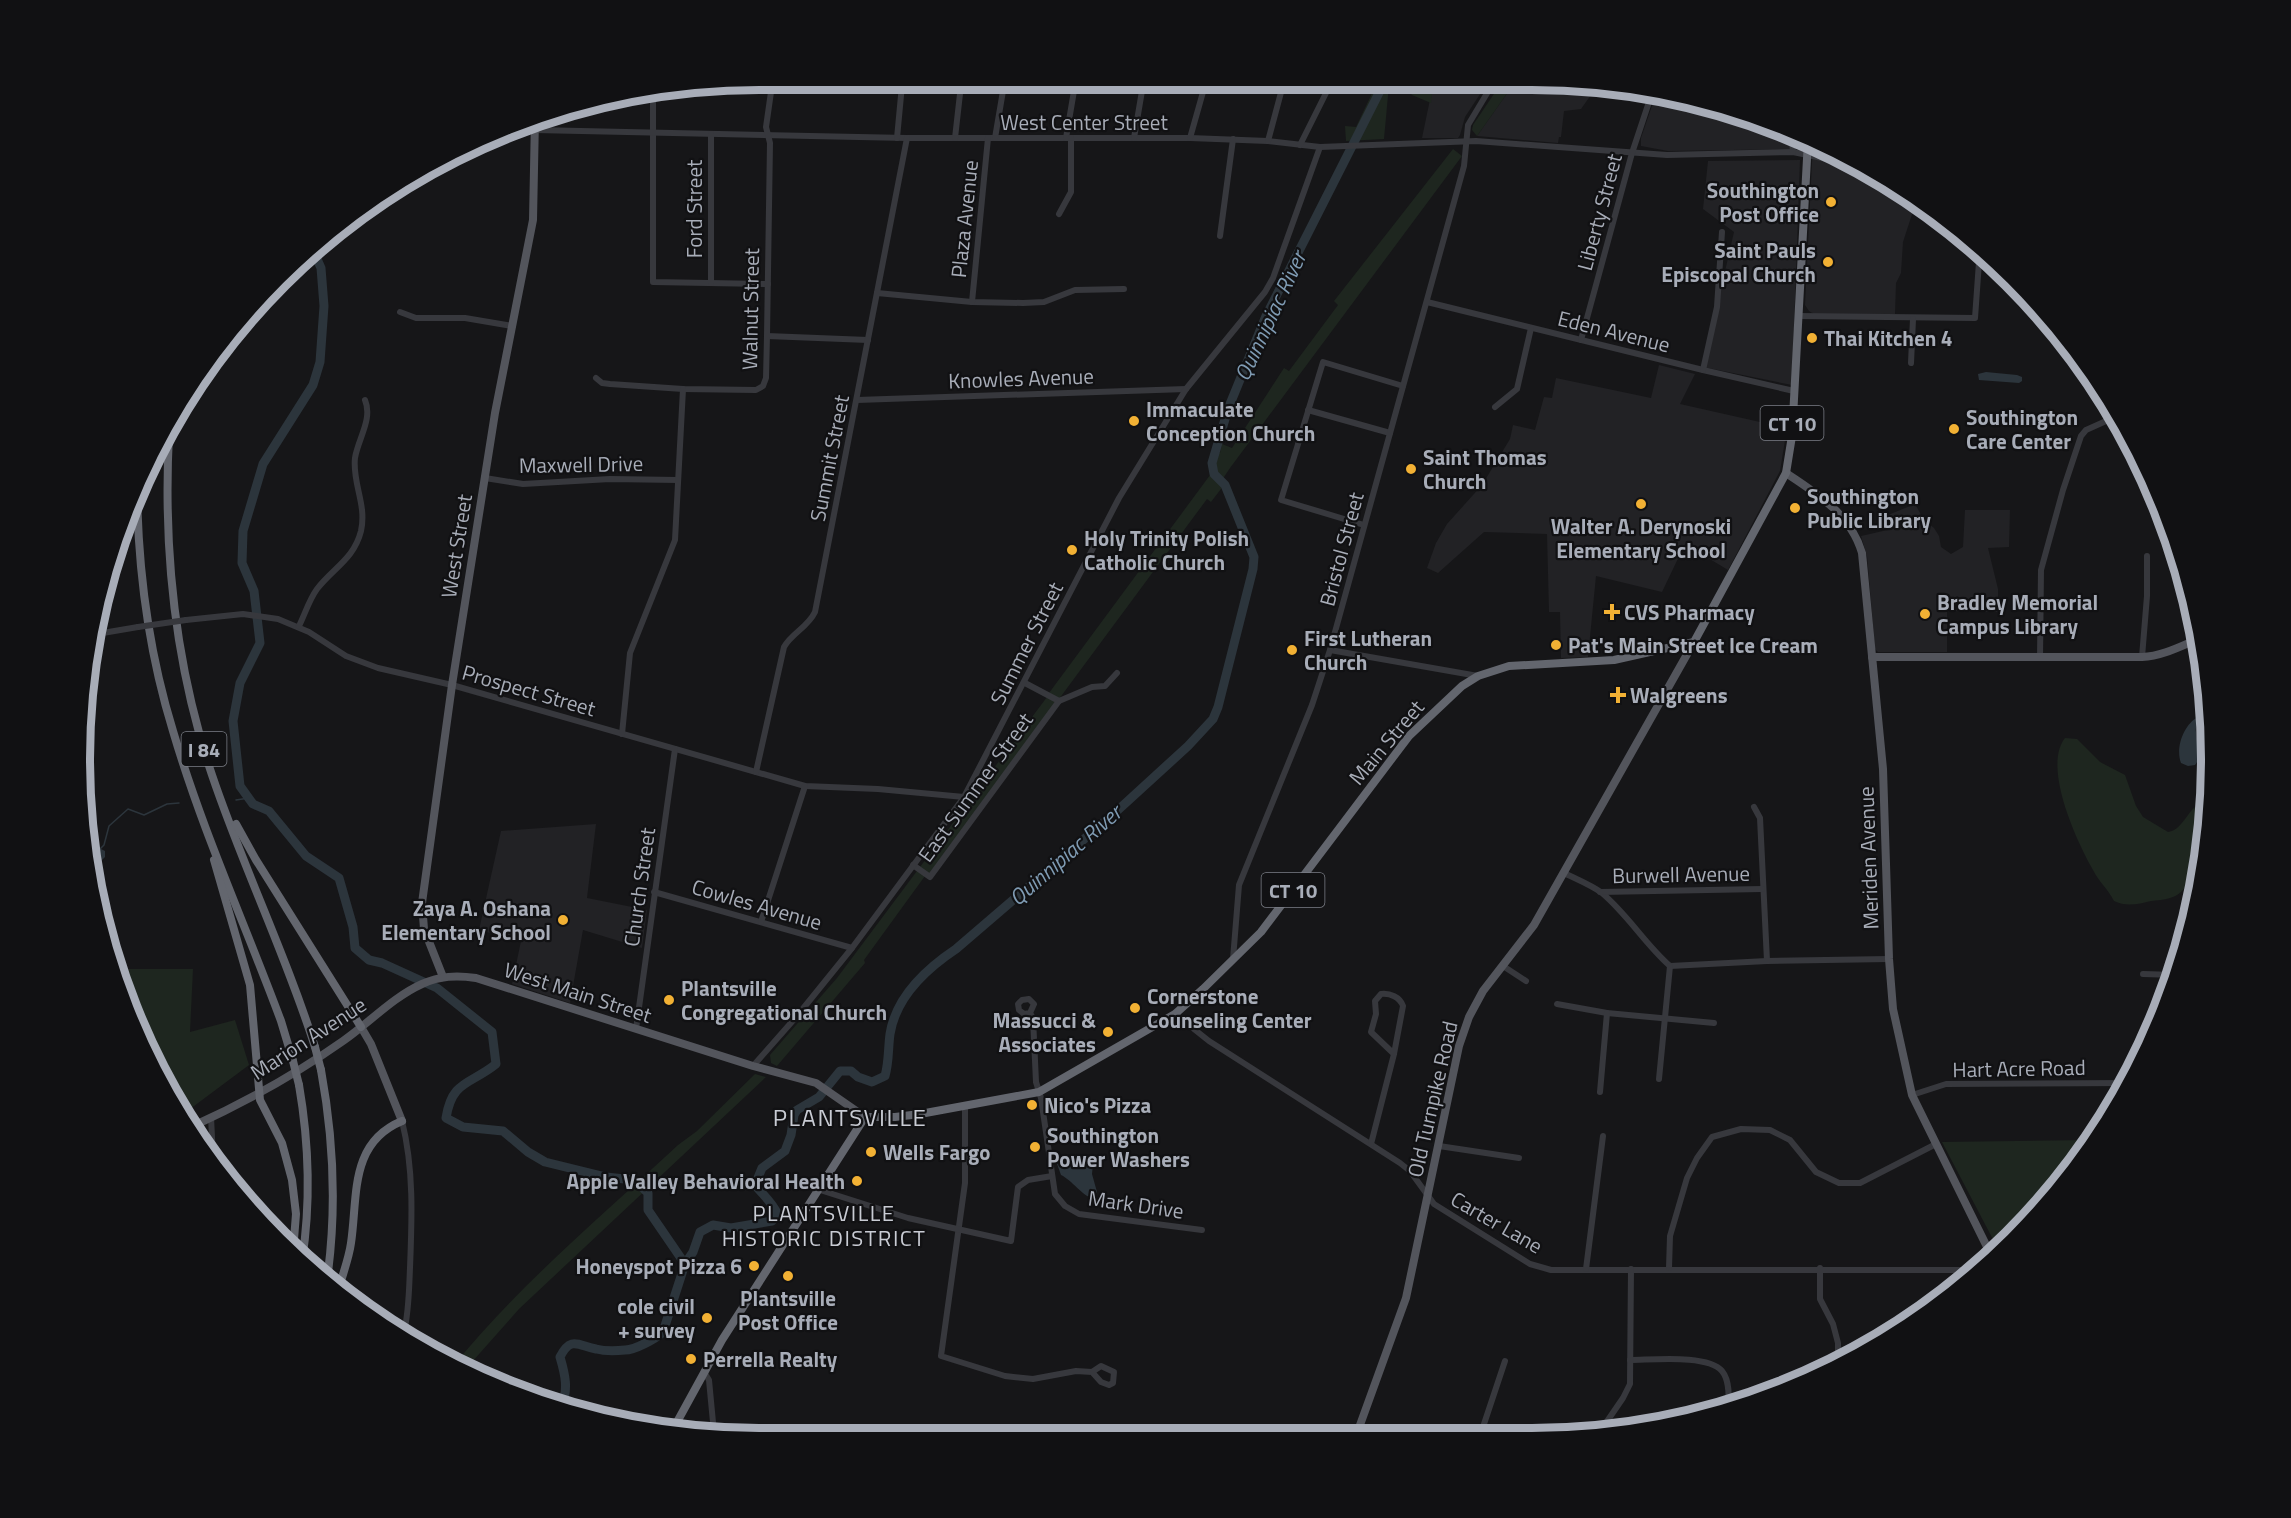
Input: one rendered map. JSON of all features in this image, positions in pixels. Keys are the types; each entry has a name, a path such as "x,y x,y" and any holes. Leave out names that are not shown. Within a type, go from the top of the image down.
{"highway":[{"name":"CT 10","path":"1694,642 1786,472 1799,316 1807,150"},
{"name":"I 84","path":"169,445 167,513 175,619 190,698 212,775 315,1047 321,1070 332,1138 334,1186 333,1230 328,1270"},
{"name":"I 84","path":"138,511 141,570 153,651 172,730 199,808 274,1002 293,1060 308,1168 307,1223 304,1249"},
{"name":"Main Street","path":"865,1117 895,1117 964,1107 1039,1092 1175,1014 1261,932 1409,736 1462,686 1478,676 1509,666 1614,660 1694,642"},
{"path":"212,775 248,847 362,1027"},
{"path":"199,808 247,971 253,1011 259,1093 262,1104 282,1143 290,1167 296,1215 294,1240"},
{"path":"677,1423 722,1340 865,1117"},
{"path":"341,1281 350,1249 362,1159 376,1138 389,1127 402,1121"}],"main road":[{"name":"West Street","path":"443,977 427,938 422,912 452,685 485,478 532,220 535,130"},
{"name":"Meriden Avenue","path":"1786,472 1833,507 1847,522 1860,544 1883,766 1889,959 1893,1009 1912,1095 1988,1248"},
{"name":"Old Turnpike Road","path":"1359,1428 1406,1298 1459,1046 1469,1017 1484,990 1534,925 1694,642"},
{"path":"1872,657 2142,657 2156,656 2190,642"},
{"name":"Marion Avenue","path":"198,1123 259,1093 326,1052 422,984 443,977"},
{"name":"West Main Street","path":"443,977 476,978 753,1066 803,1079 825,1088 865,1117"},
{"path":"362,1027 402,1121"}],"street":[{"name":"Walnut Street","path":"596,378 602,383 682,389 756,390 763,386 766,378 768,284 769,134 766,127 771,90"},
{"path":"897,138 902,90"},
{"path":"955,138 960,90"},
{"name":"Plaza Avenue","path":"972,302 992,138 1003,90"},
{"path":"1059,214 1071,192 1068,138 1074,90"},
{"path":"1134,138 1142,90"},
{"path":"1190,138 1204,90"},
{"path":"1268,141 1282,90"},
{"path":"1300,146 1328,90"},
{"name":"Bristol Street","path":"1233,959 1239,885 1312,705 1330,650 1464,166 1466,130 1471,117 1489,90"},
{"path":"653,99 653,282 768,284"},
{"name":"Liberty Street","path":"1581,340 1632,153 1649,101"},
{"name":"West Center Street","path":"535,130 897,138 1190,138 1268,141 1320,147 1467,141 1689,156 1793,152 1831,161"},
{"name":"Ford Street","path":"711,134 711,283"},
{"name":"Summit Street","path":"756,772 784,647 789,639 811,620 815,612 907,138"},
{"path":"1220,236 1233,139"},
{"path":"1792,143 1793,152"},
{"name":"Summer Street","path":"753,1066 852,948 964,797 1119,498 1186,389 1265,292 1273,278 1320,147"},
{"path":"1702,370 1717,307 1722,232"},
{"path":"1799,316 1975,318 1979,262"},
{"path":"877,293 972,302 1023,303 1044,302 1081,289 1124,290"},
{"name":"Eden Avenue","path":"1427,302 1794,391"},
{"path":"400,312 416,318 465,318 512,326"},
{"path":"1911,363 1913,319"},
{"path":"1495,406 1517,389 1531,328"},
{"path":"767,336 868,340"},
{"path":"1364,525 1281,500 1323,362 1403,386"},
{"path":"622,734 630,653 675,540 682,389"},
{"name":"Knowles Avenue","path":"857,399 1186,389"},
{"path":"299,626 315,592 326,577 345,562 361,532 363,502 355,458 368,414 365,400"},
{"path":"1308,410 1390,433"},
{"path":"2040,658 2041,570 2063,490 2081,436 2085,430 2108,420"},
{"name":"Maxwell Drive","path":"485,478 523,484 609,479 678,480"},
{"path":"2142,657 2147,596 2147,556"},
{"name":"Prospect Street","path":"102,635 186,620 247,614 266,616 299,626 346,656 378,668 452,685 805,786 878,789 964,797"},
{"path":"1330,650 1478,676"},
{"name":"East Summer Street","path":"913,865 930,877 1059,701 1092,687 1105,686 1116,673"},
{"name":"East Summer Street","path":"1025,683 1059,701"},
{"name":"Church Street","path":"636,1029 675,749"},
{"path":"761,922 805,786"},
{"path":"1754,807 1760,818 1767,961"},
{"path":"1564,873 1600,892 1628,919 1652,950 1670,966 1767,961 1889,959"},
{"name":"Burwell Avenue","path":"1600,892 1762,889"},
{"name":"Cowles Avenue","path":"654,892 852,948"},
{"path":"1503,966 1526,981"},
{"path":"1659,1079 1670,966"},
{"path":"2143,974 2165,975"},
{"path":"1371,1144 1394,1054 1403,1006 1402,1002 1394,996 1381,994 1375,1001 1376,1014 1371,1032 1394,1054"},
{"path":"1557,1004 1607,1013 1714,1023"},
{"name":"Mark Drive","path":"1030,1013 1033,1018 1036,1082 1043,1108 1055,1194 1065,1206 1080,1214 1202,1230"},
{"path":"1600,1092 1607,1013"},
{"name":"Carter Lane","path":"1175,1014 1209,1041 1410,1171 1434,1204 1530,1264 1551,1270 1669,1268 1963,1270"},
{"name":"Hart Acre Road","path":"1912,1095 1946,1084 2117,1083"},
{"path":"964,1107 965,1183 941,1356 1005,1376 1033,1379 1076,1371 1092,1372"},
{"path":"211,1117 212,1144"},
{"path":"402,1121 409,1156 412,1195 408,1310 405,1326"},
{"path":"1669,1268 1670,1236 1687,1178 1697,1158 1712,1137 1741,1129 1770,1130 1790,1140 1816,1172 1839,1183 1860,1183 1936,1144"},
{"path":"1586,1269 1604,1136"},
{"path":"1439,1146 1519,1158"},
{"path":"820,1190 908,1218 1011,1241 1018,1187 1028,1180 1052,1176"},
{"path":"1820,1268 1820,1299 1833,1324 1838,1353"},
{"path":"1605,1424 1630,1384 1630,1269"},
{"path":"1630,1360 1704,1361 1722,1371 1729,1390 1729,1398"},
{"path":"1483,1428 1505,1361"},
{"path":"704,1372 709,1380 713,1427"}],"shaded area":[{"path":"1374,90 1389,90 1384,139 1346,141 1345,126 1356,127"},
{"path":"1408,90 1432,90 1431,103 1412,95"},
{"path":"1432,90 1483,90 1465,117 1458,138 1422,138"},
{"path":"1497,90 1509,90 1477,136 1472,130"},
{"path":"1509,90 1592,93 1581,109 1564,111 1561,137 1558,143 1477,136"},
{"path":"1653,101 1705,113 1747,126 1790,142 1790,149 1668,151 1641,146 1641,138"},
{"path":"1453,149 1462,156 1230,468 1222,480 1224,485 1211,502 1207,499 1059,699 1049,693 1216,467 1212,464 1216,453 1220,453 1222,444 1232,448 1284,368 1289,371 1338,305 1334,301"},
{"path":"1813,152 1867,180 1913,210 1903,242 1901,273 1896,283 1895,314 1814,314 1805,305"},
{"path":"1800,160 1792,385 1703,367 1734,232 1703,209 1708,161"},
{"name":"Walter A. Derynoski Elementary School","path":"1659,365 1695,374 1680,404 1787,428 1780,471 1728,570 1685,544 1662,592 1596,576 1588,657 1561,658 1560,612 1549,612 1547,534 1484,532 1438,573 1427,568 1436,543 1447,524 1482,485 1510,439 1513,425 1535,430 1544,397 1552,398 1556,378 1651,398"},
{"path":"1986,372 2017,375 2022,377 2022,381 2019,383 1979,380 1978,374"},
{"path":"1915,504 1924,520 1934,528 1939,536 1941,547 1951,554 1963,547 1965,510 2010,510 2009,547 1988,548 1998,589 1998,612 1947,611 1947,652 1878,652 1875,649 1867,556 1861,536 1892,529 1888,515"},
{"path":"1047,697 1056,702 927,877 925,876 864,960 865,963 777,1066 771,1063 770,1055 837,978"},
{"path":"2198,717 2196,730 2199,757 2195,765 2188,766 2181,763 2180,744 2189,725"},
{"path":"2065,738 2077,739 2100,762 2125,775 2136,806 2143,817 2168,832 2173,831 2195,807 2200,805 2190,880 2179,893 2168,899 2137,904 2123,904 2114,901 2095,874 2071,824 2064,804 2057,767 2059,751"},
{"name":"Zaya A. Oshana Elementary School","path":"596,824 587,898 647,910 642,948 583,930 570,1003 512,984 521,941 479,930 501,831"},
{"path":"96,847 105,851 105,857 99,863"},
{"path":"124,969 193,969 190,1032 235,1020 249,1065 190,1109 159,1055"},
{"path":"755,1074 766,1077 519,1309 471,1363 460,1358 506,1306 591,1224 678,1145 697,1131"},
{"path":"2081,1140 2035,1200 1994,1242 1942,1142"},
{"path":"1058,1157 1068,1163 1093,1163 1092,1174 1097,1192 1093,1198 1085,1195 1061,1175 1056,1161"}],"waterway":[{"name":"Quinnipiac River","path":"564,1398 565,1376 560,1357 564,1350 572,1344 603,1350 629,1350 645,1344 663,1332 685,1264 693,1252 700,1232 713,1225 731,1228 772,1221 778,1215 755,1185 762,1168 785,1151 797,1110 819,1097 840,1071 851,1071 858,1077 872,1082 885,1076 893,1020 914,985 934,965 956,949 1118,810 1188,746 1213,719 1253,569 1254,557 1225,485 1214,474 1212,463 1228,409 1266,316 1380,90"},
{"path":"316,258 321,268 324,306 320,362 313,385 263,464 243,531 242,563 254,591 260,643 240,683 233,721 240,786 253,804 269,811 306,856 339,878 353,927 355,948 369,960 382,963 437,988 492,1032 496,1064 458,1090 453,1096 446,1118 463,1127 503,1131 528,1152 545,1162 606,1177 634,1180 648,1193 648,1210 685,1264"},
{"path":"236,800 249,798"},
{"path":"99,850 104,845 109,826 128,809 144,815 167,804 179,803"}],"place":[{"name":"Southington Post Office","path":"1831,202"},
{"name":"Saint Pauls Episcopal Church","path":"1828,262"},
{"name":"Thai Kitchen 4","path":"1812,338"},
{"name":"Immaculate Conception Church","path":"1134,421"},
{"name":"Southington Care Center","path":"1954,429"},
{"name":"Saint Thomas Church","path":"1411,469"},
{"name":"Walter A. Derynoski Elementary School","path":"1641,504"},
{"name":"Southington Public Library","path":"1795,508"},
{"name":"Holy Trinity Polish Catholic Church","path":"1072,550"},
{"name":"CVS Pharmacy","path":"1612,612"},
{"name":"Bradley Memorial Campus Library","path":"1925,614"},
{"name":"Pat's Main Street Ice Cream","path":"1556,645"},
{"name":"First Lutheran Church","path":"1292,650"},
{"name":"Walgreens","path":"1618,695"},
{"name":"Zaya A. Oshana Elementary School","path":"563,920"},
{"name":"Plantsville Congregational Church","path":"669,1000"},
{"name":"Cornerstone Counseling Center","path":"1135,1008"},
{"name":"Massucci & Associates","path":"1108,1032"},
{"name":"Nico's Pizza","path":"1032,1105"},
{"name":"Southington Power Washers","path":"1035,1147"},
{"name":"Wells Fargo","path":"871,1152"},
{"name":"Apple Valley Behavioral Health","path":"857,1181"},
{"name":"Honeyspot Pizza 6","path":"754,1266"},
{"name":"Plantsville Post Office","path":"788,1276"},
{"name":"cole civil + survey","path":"707,1318"},
{"name":"Perrella Realty","path":"691,1359"}],"district":[{"name":"PLANTSVILLE","path":"850,1117"},
{"name":"PLANTSVILLE HISTORIC DISTRICT","path":"824,1226"}]}
